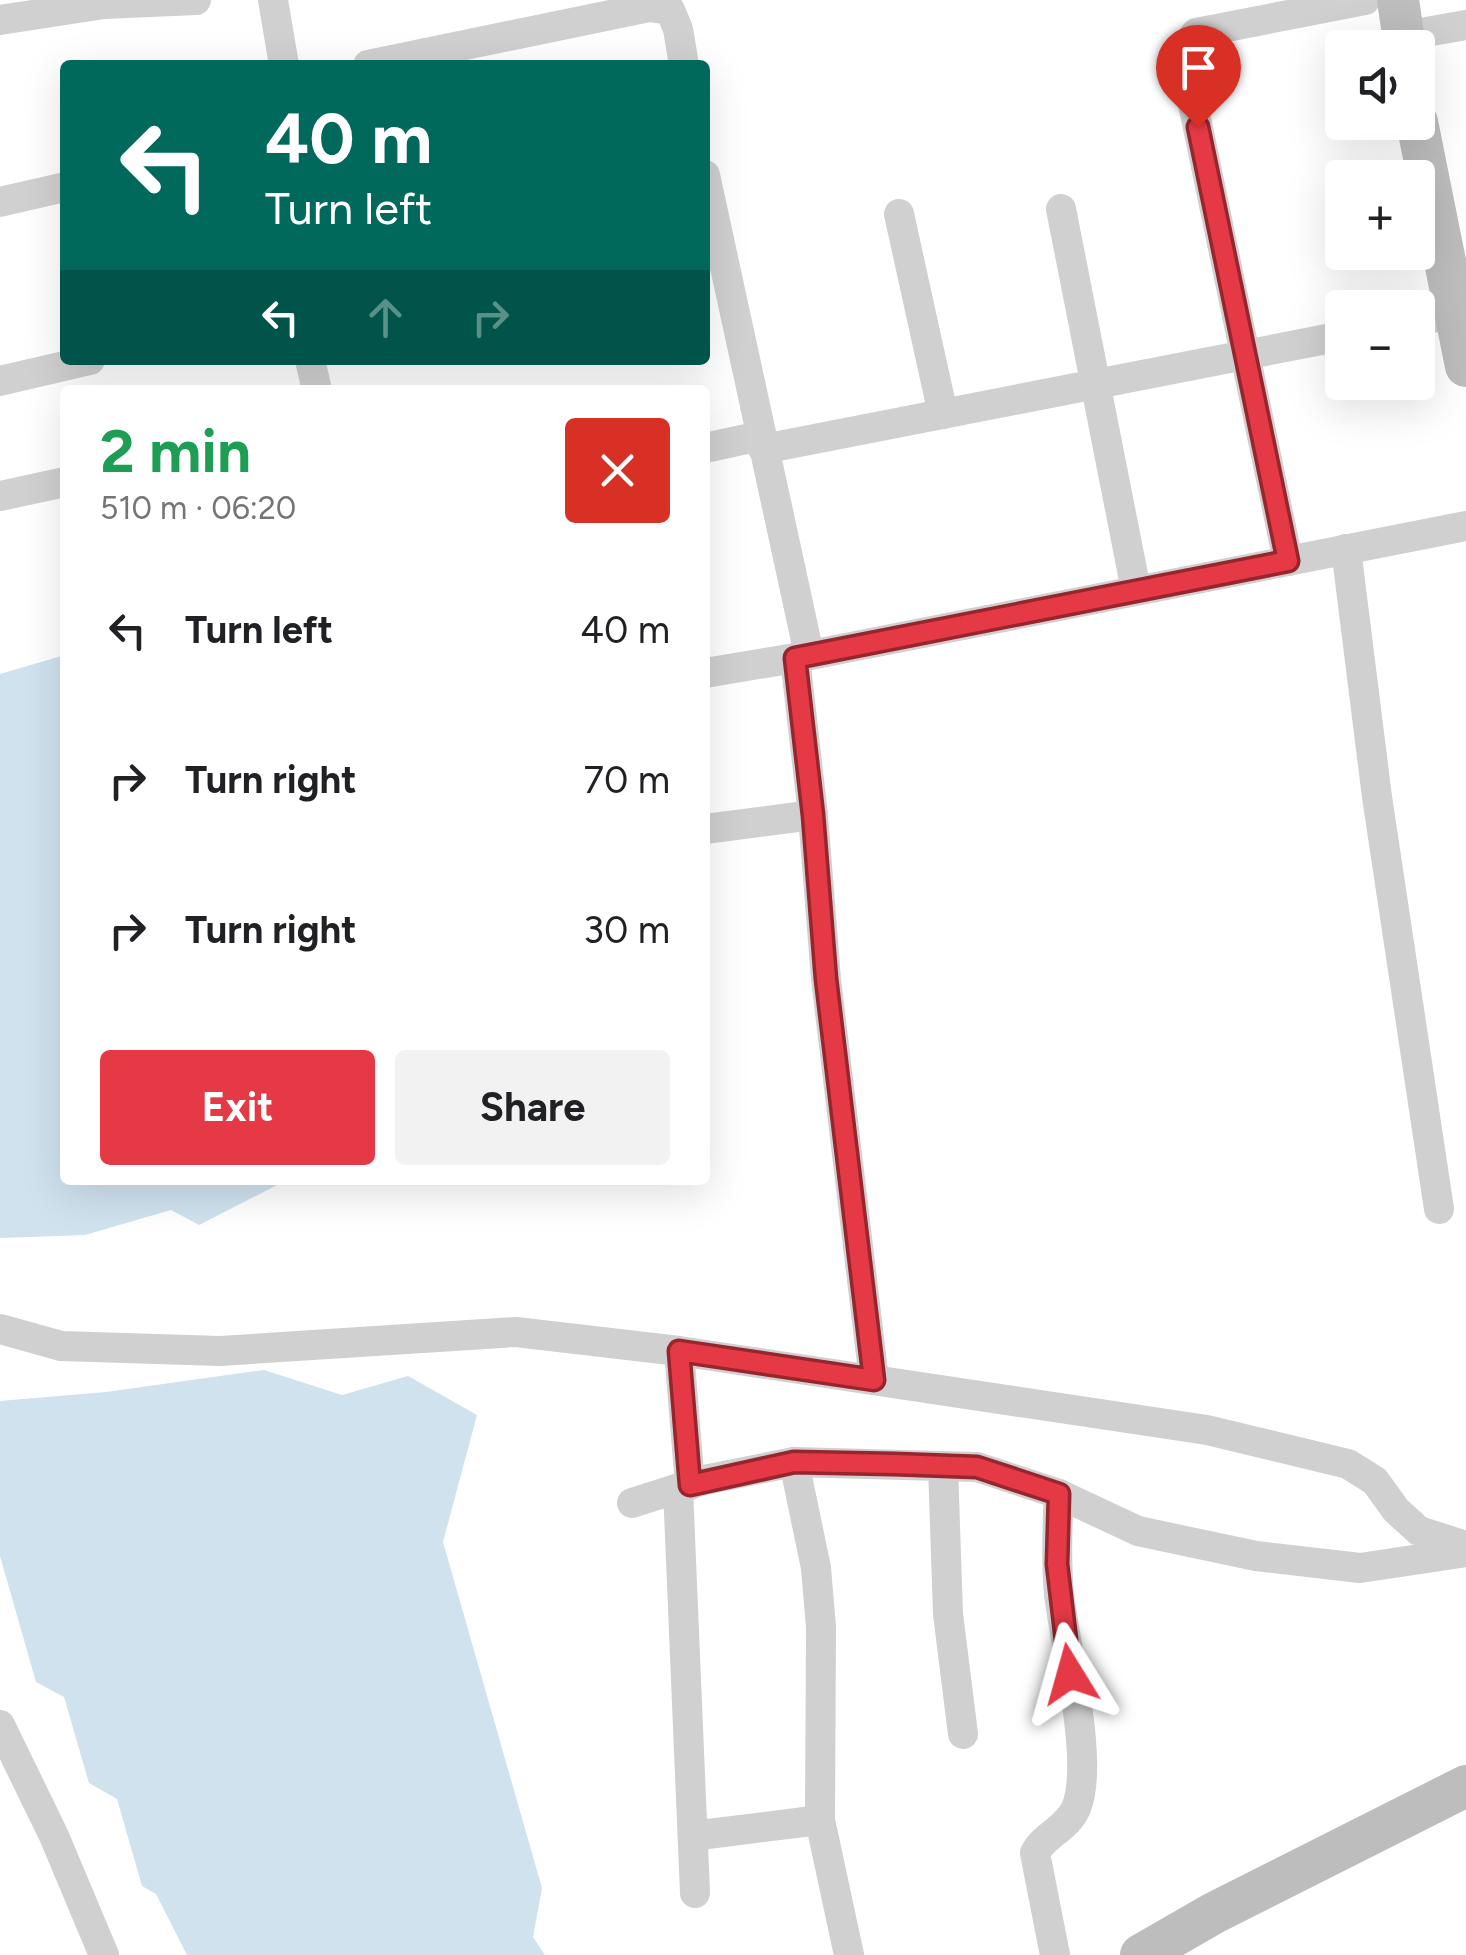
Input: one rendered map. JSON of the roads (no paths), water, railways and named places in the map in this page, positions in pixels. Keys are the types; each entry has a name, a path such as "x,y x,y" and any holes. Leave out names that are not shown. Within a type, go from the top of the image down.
{"street":[{"path":"0,20 104,4 196,0"},
{"path":"274,0 283,60"},
{"path":"1288,561 1182,51 1196,33 1365,0"},
{"path":"392,60 672,5 683,60"},
{"path":"1402,28 1466,25"},
{"path":"1419,140 1436,317 1466,366"},
{"path":"0,202 60,189"},
{"path":"1061,209 1136,590"},
{"path":"899,214 942,414"},
{"path":"710,225 718,306 761,442 802,656 826,979 874,1380"},
{"path":"710,447 942,414 1325,339"},
{"path":"0,381 69,365"},
{"path":"0,496 60,483"},
{"path":"710,672 1466,526"},
{"path":"1346,549 1377,797 1439,1209"},
{"path":"710,828 813,815"},
{"path":"0,1329 61,1346 220,1352 516,1332 874,1380 1206,1430 1348,1464 1375,1481 1396,1510 1419,1531 1466,1549"},
{"path":"679,1351 695,1894"},
{"path":"632,1503 794,1462 977,1467 1059,1494 1138,1531 1256,1556 1360,1568 1466,1549"},
{"path":"794,1462 816,1568 821,1627 824,1695 818,1772 820,1820 849,1955"},
{"path":"943,1466 948,1614 963,1734"},
{"path":"1055,1955 1035,1853 1072,1816 1081,1794 1081,1753 1058,1580 1059,1494"},
{"path":"0,1725 54,1836 104,1955"},
{"path":"1142,1955 1214,1912 1466,1786"},
{"path":"692,1822 700,1835 820,1820"}],"water":[{"path":"60,656 60,1185 277,1185 199,1225 171,1210 85,1235 0,1238 0,674"},
{"path":"264,1370 342,1395 408,1376 477,1415 443,1542 542,1888 533,1937 545,1955 187,1955 156,1894 142,1886 117,1799 89,1783 64,1697 36,1682 0,1556 0,1401 106,1392"}]}
